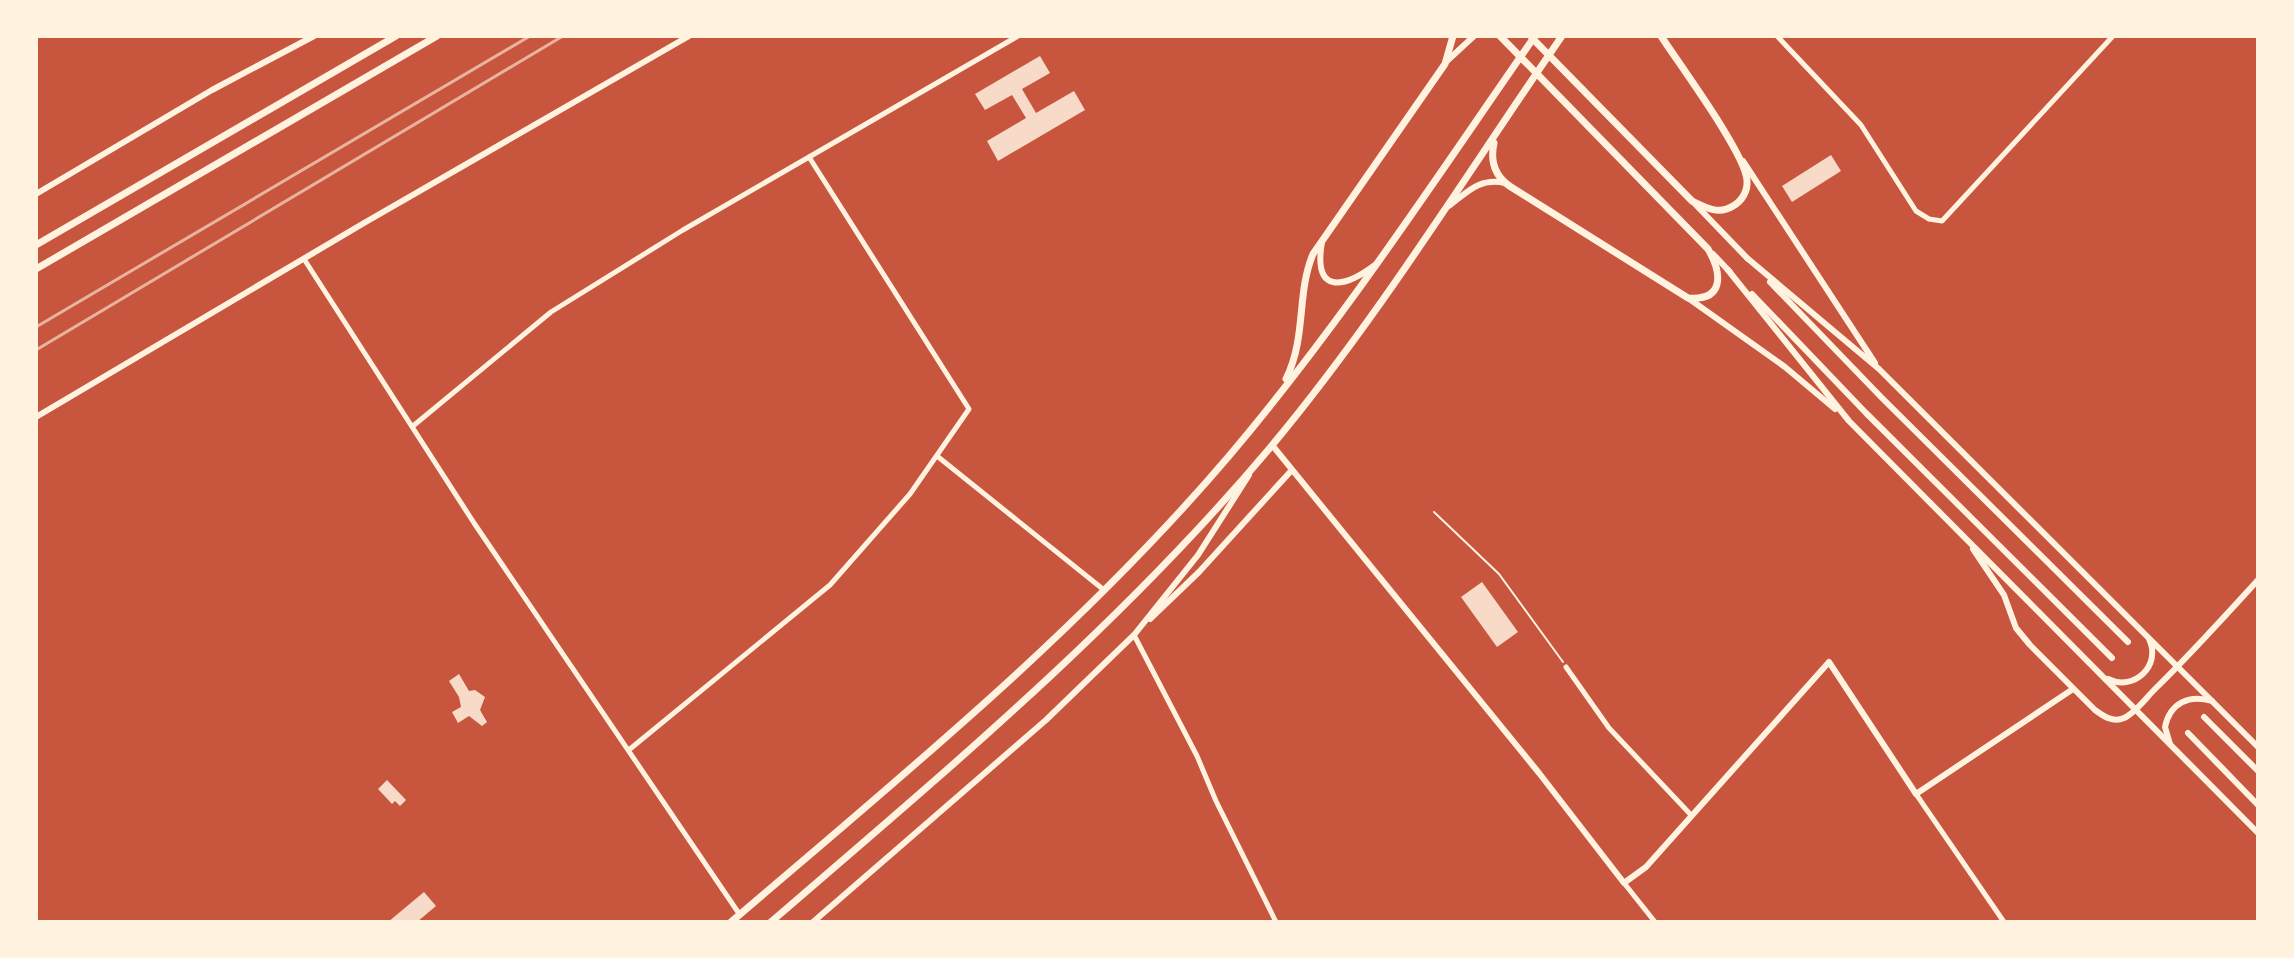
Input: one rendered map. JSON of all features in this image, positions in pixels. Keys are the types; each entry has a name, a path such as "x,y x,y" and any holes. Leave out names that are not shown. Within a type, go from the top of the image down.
{"main road":[{"path":"36,194 200,97 314,36"},
{"path":"36,245 396,36"},
{"path":"36,269 437,36"},
{"path":"36,417 689,36"},
{"path":"1445,64 1453,36"},
{"path":"1279,394 1292,368 1300,341 1307,269 1322,239 1445,64 1460,46 1474,36"},
{"path":"731,922 1050,645 1229,457 1377,263 1532,36 1882,398 2128,642"},
{"path":"771,922 1061,669 1185,543 1272,445 1376,308 1562,36"},
{"path":"1661,36 1879,369"},
{"path":"1500,38 1866,413 2112,658"},
{"path":"1500,130 1494,143 1492,160 1496,173 1505,183 1688,298 1794,374 1849,421 2258,833"},
{"path":"1692,201 1712,210 1722,210 1740,201 1746,193 1748,182 1739,155"},
{"path":"1444,211 1477,185 1487,181 1505,183"},
{"path":"1322,239 1320,267 1332,281 1339,284 1349,282 1377,263"},
{"path":"1688,298 1700,299 1717,286 1719,272 1708,249"},
{"path":"1747,258 1879,369 2258,747"},
{"path":"1728,270 1849,421"},
{"path":"1272,445 1539,773 1624,883 1646,867 1829,662 1916,794 2073,689"},
{"path":"1150,619 1198,555 1258,461"},
{"path":"813,922 1046,720 1199,572 1291,471"},
{"path":"1969,543 2004,595 2016,628 2073,689 2107,718 2125,718 2135,709 2258,580"},
{"path":"2102,675 2112,682 2124,683 2143,674 2153,654 2152,643 2145,633"},
{"path":"2170,745 2165,727 2167,716 2174,707 2194,698 2215,702"},
{"path":"2204,717 2258,771"},
{"path":"2188,733 2258,805"}],"street":[{"path":"413,426 551,312 640,256 1018,36"},
{"path":"1777,36 1861,125 1916,211 1929,219 1942,221 2113,36"},
{"path":"630,749 830,585 874,537 969,409 809,157"},
{"path":"304,259 474,523 740,915"},
{"path":"937,456 1104,590"},
{"path":"1134,635 1197,756 1276,922"},
{"path":"1566,667 1609,728 1692,816"},
{"path":"1916,794 2004,922"},
{"path":"1624,883 1655,922"}],"path":[{"path":"1434,512 1499,574 1566,667"}],"building":[{"path":"1040,56 1050,73 1022,89 1036,113 1074,91 1085,110 998,161 987,141 1026,118 1012,95 985,110 975,94"},
{"path":"1831,155 1841,171 1792,202 1782,186"},
{"path":"1482,582 1518,632 1497,647 1461,597"},
{"path":"459,674 469,691 475,690 485,697 480,710 487,722 482,726 469,716 458,723 452,712 461,707 449,681"},
{"path":"387,780 406,800 400,806 395,801 392,804 378,789"},
{"path":"424,892 436,906 417,922 388,922"}],"railway":[{"path":"36,327 530,36"},
{"path":"36,350 563,36"}]}
